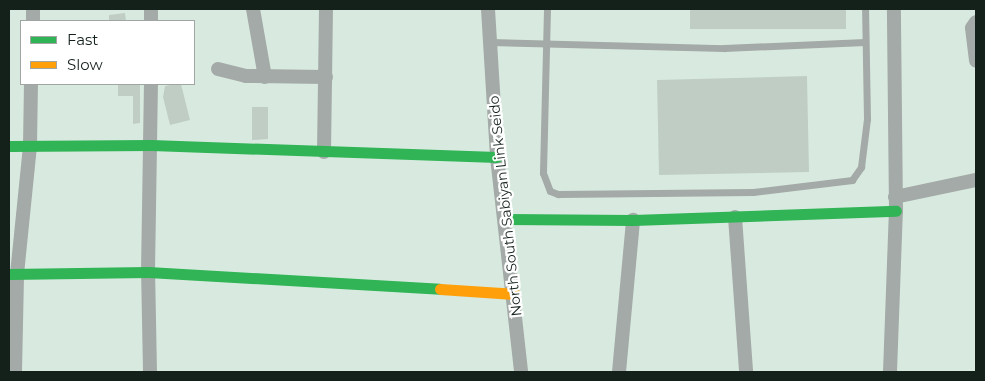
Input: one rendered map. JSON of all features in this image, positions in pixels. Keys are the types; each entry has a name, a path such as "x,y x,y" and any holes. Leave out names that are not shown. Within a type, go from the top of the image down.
{"street":[{"path":"253,9 265,77"},
{"path":"324,152 326,9"},
{"name":"North South Sabiyan Link Seido","path":"488,9 497,157 515,294 521,372"},
{"path":"890,372 895,204 894,9"},
{"path":"976,22 972,28 976,61"},
{"path":"218,69 265,77 326,77"},
{"path":"15,372 13,274 30,146 31,85"},
{"path":"150,372 148,272 151,85"},
{"path":"9,146 151,145 497,157"},
{"path":"506,219 633,220 735,217 895,204 976,180"},
{"path":"735,217 746,372"},
{"path":"619,372 633,220"},
{"path":"13,274 148,272 515,294"}],"lane":[{"path":"547,9 548,42 543,173 550,191 558,194 753,192 852,180 861,167 867,119 865,9"},
{"path":"490,42 724,48 865,42"}],"building":[{"path":"690,9 846,9 846,29 690,29"},
{"path":"125,13 126,20 109,20 109,15"},
{"path":"807,76 809,172 659,175 657,80"},
{"path":"118,85 140,85 140,123 133,124 133,96 118,96"},
{"path":"181,85 190,120 170,125 163,97 165,86"},
{"path":"252,107 268,107 268,139 252,140"}],"traffic: fast":[{"path":"9,146 151,145 497,157"},
{"path":"506,219 633,220 896,211"},
{"path":"9,274 148,272 440,289"}],"traffic: slow":[{"path":"440,289 515,294"}]}
